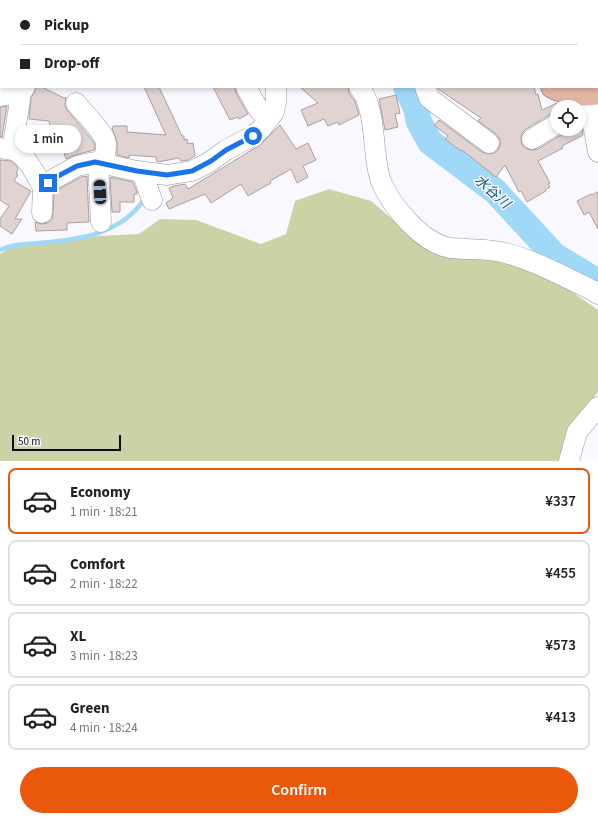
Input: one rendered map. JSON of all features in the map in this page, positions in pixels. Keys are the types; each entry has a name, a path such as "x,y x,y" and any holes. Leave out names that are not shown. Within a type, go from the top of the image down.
{"main road":[{"path":"554,88 589,102"}],"street":[{"path":"247,88 259,110 269,119"},
{"path":"43,186 77,166 95,162 142,172 167,175 192,171 211,161 226,150 253,136 261,129 274,112 276,88"},
{"path":"360,88 364,92 369,110 381,182 393,203 407,220 424,236 438,244 450,248 490,250 520,258 598,294"},
{"path":"425,88 429,98 489,143"},
{"path":"15,92 20,100 6,149 23,156 43,186 42,213"},
{"path":"589,102 598,152"},
{"path":"76,103 101,132 106,141 106,152 100,164 101,222"},
{"path":"532,139 550,128"},
{"path":"142,172 152,200"},
{"path":"569,461 577,432 598,407"}],"green space":[{"path":"329,189 371,201 431,252 483,258 505,255 558,282 598,310 598,392 588,405 561,461 0,461 0,254 16,244 80,237 139,234 160,219 196,220 261,244 286,234 295,201"}],"building":[{"path":"36,88 44,88 64,98 66,97 65,105 67,110 92,140 95,145 94,150 66,159 59,136 54,137 49,121 29,119 31,98"},
{"path":"144,88 159,88 182,136 184,136 184,140 187,139 188,144 193,143 195,156 188,160 181,161 179,158 157,162 156,157 129,155 129,158 117,155 117,142 112,128 113,126 127,126 127,132 166,135"},
{"path":"214,88 235,88 236,93 248,114 239,119 238,117 230,120"},
{"path":"301,88 348,88 349,93 355,101 359,115 339,125 338,122 328,126 324,119 308,126 301,110 318,103"},
{"path":"438,88 534,88 536,95 538,94 542,110 550,106 550,115 522,133 522,145 527,149 533,150 538,149 560,136 581,136 562,146 563,148 538,161 550,183 548,184 550,187 527,202 521,191 519,192 505,165 496,177 462,150 461,151 445,139 448,136 434,125 439,120 482,152 487,154 494,153 498,150 500,139 496,134 478,121 481,118"},
{"path":"396,95 400,113 395,114 398,127 385,130 379,99"},
{"path":"7,106 2,137 0,137 0,107"},
{"path":"280,125 296,149 308,143 316,160 303,166 308,177 297,183 291,169 270,181 271,183 248,196 241,184 211,203 205,194 169,209 166,203 173,198 169,188 185,184 188,189 260,145"},
{"path":"0,160 11,161 16,165 18,169 16,174 18,175 14,181 31,191 15,219 22,219 12,234 0,226 0,219 9,206 0,200"},
{"path":"87,176 89,222 67,223 67,230 36,231 35,222 42,224 48,223 52,219 54,192 81,177"},
{"path":"110,177 133,182 137,192 137,194 134,194 134,202 120,202 120,212 112,212"},
{"path":"598,192 598,229 589,212 584,215 577,201"}],"waterway":[{"name":"水谷川","path":"406,88 416,108 419,122 430,142 495,191 554,255 598,282"},
{"path":"0,250 14,245 69,240 98,233 124,220 145,198"}],"route":[{"path":"48,183 77,166 95,162 108,166 167,175 192,171 211,161 226,150 253,136"}]}
